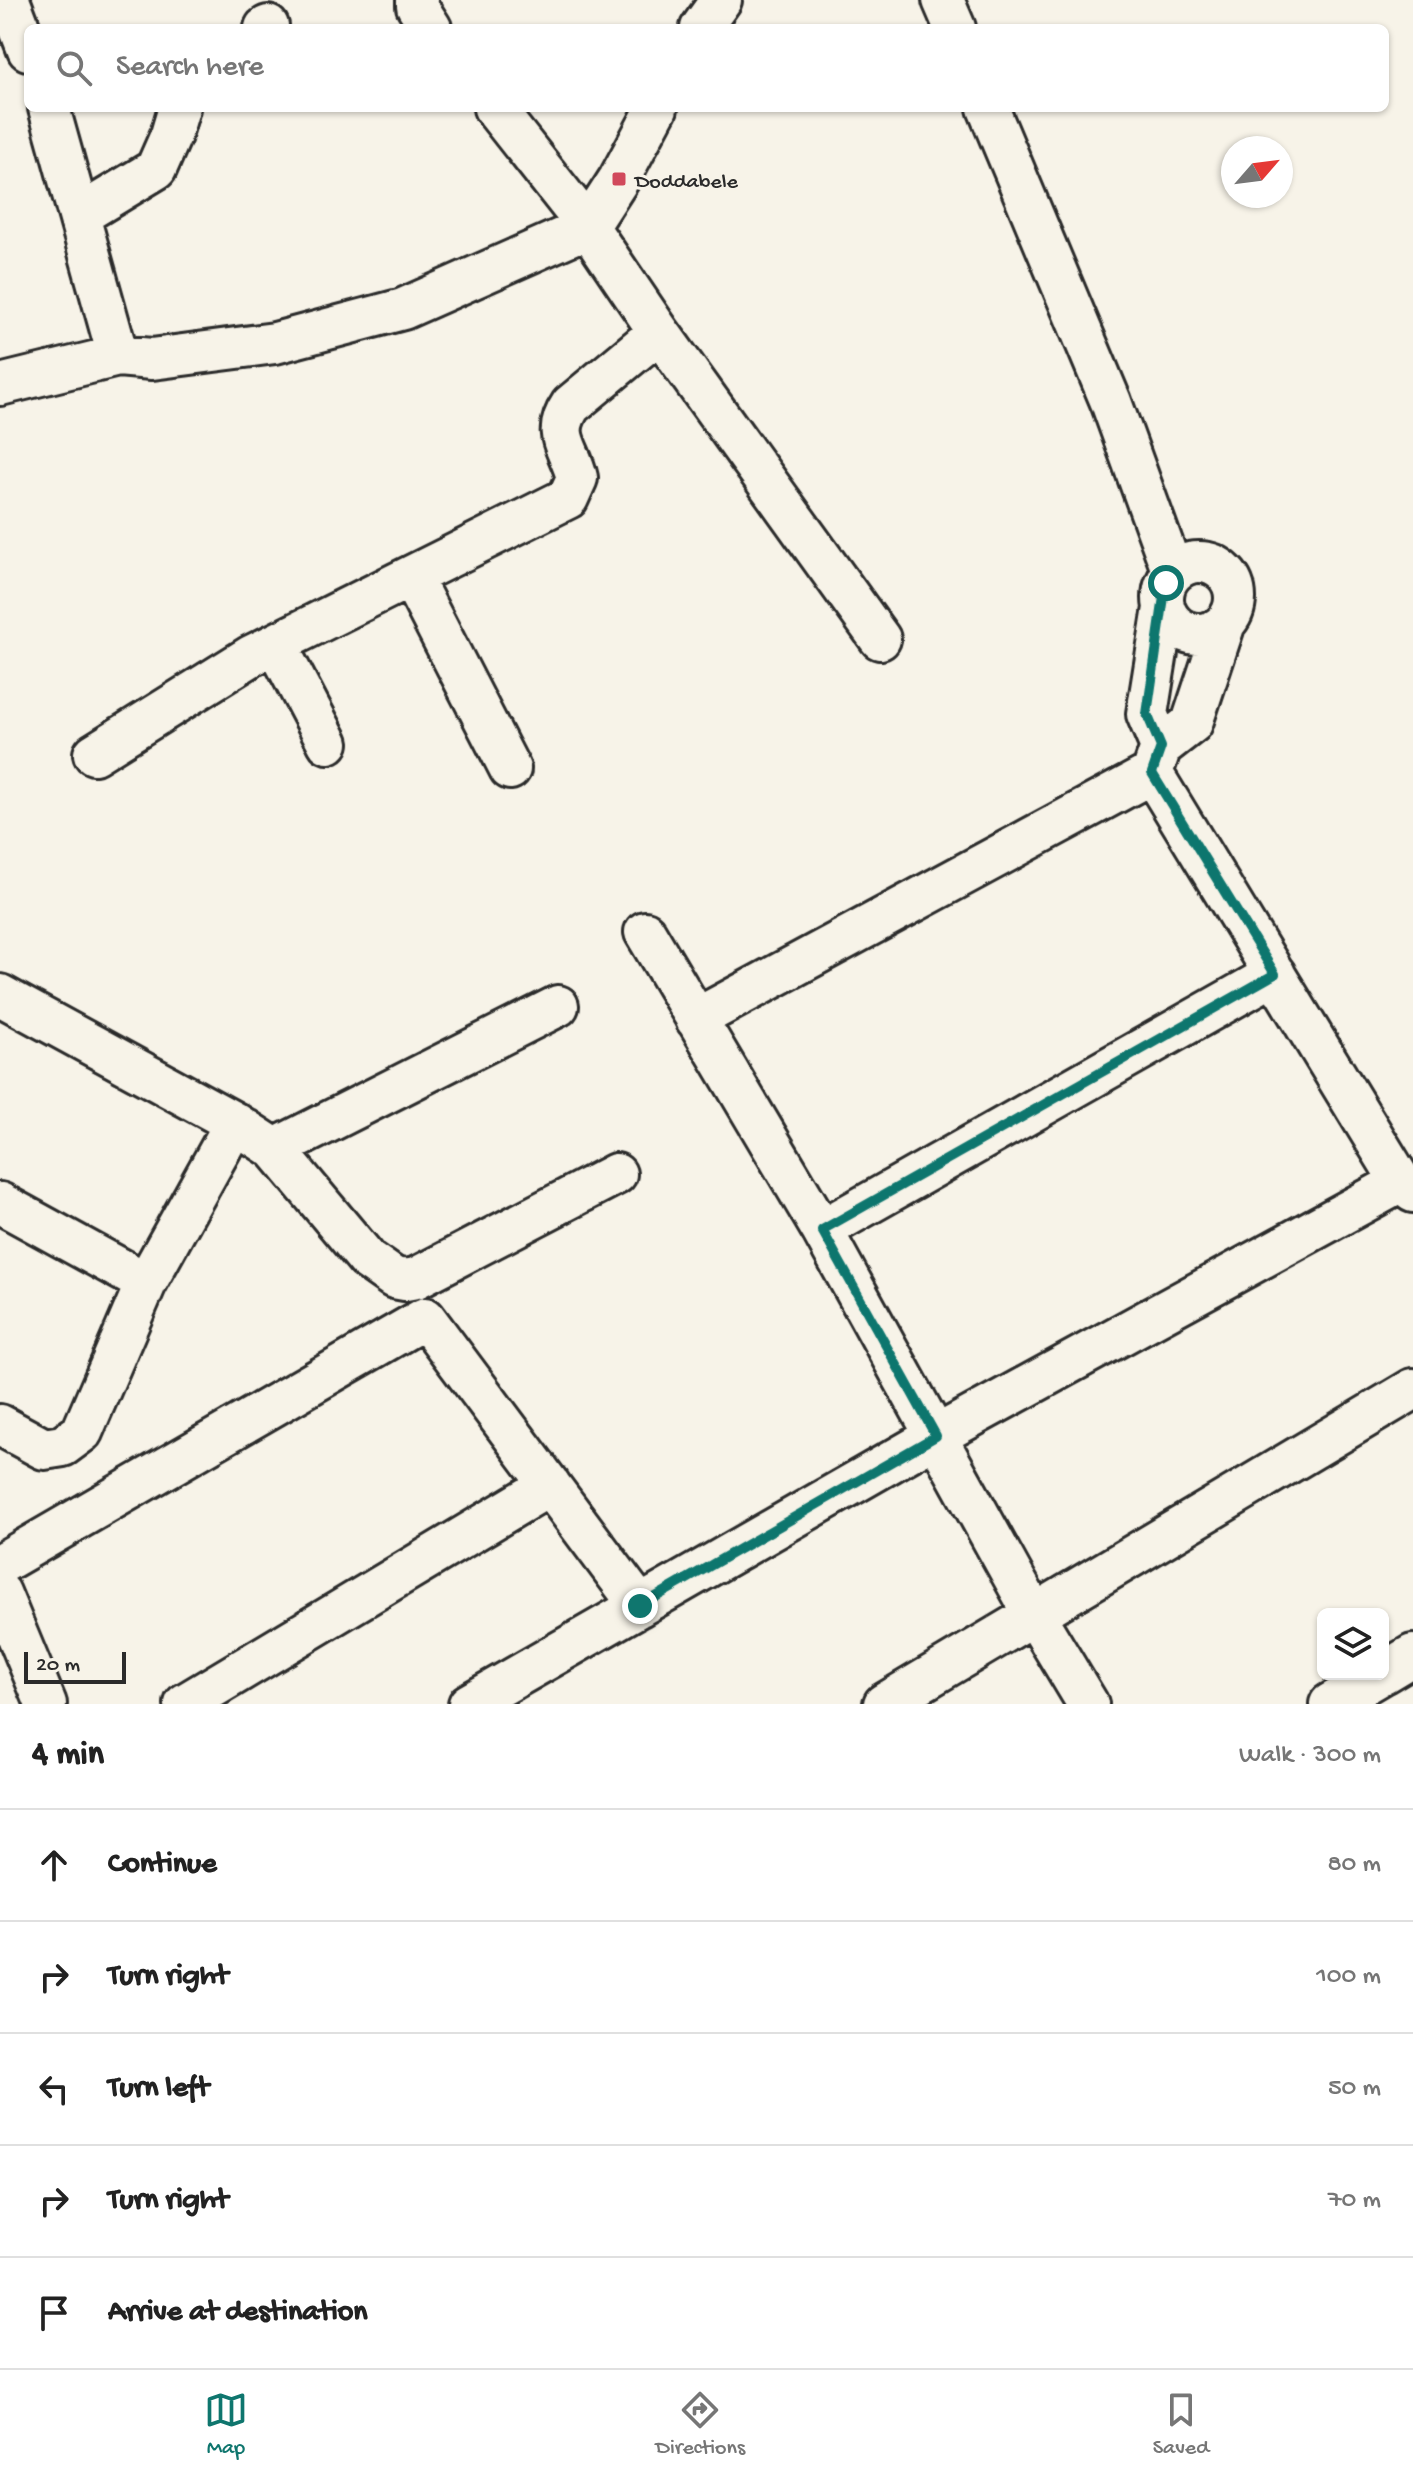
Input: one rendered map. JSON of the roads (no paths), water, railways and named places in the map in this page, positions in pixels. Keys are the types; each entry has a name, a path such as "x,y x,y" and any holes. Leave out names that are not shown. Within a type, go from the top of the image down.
{"street":[{"path":"9,0 24,39"},
{"path":"417,0 417,6 428,24"},
{"path":"704,24 721,0"},
{"path":"943,0 953,24"},
{"path":"50,112 118,356"},
{"path":"80,215 156,169 178,112"},
{"path":"497,112 588,227 659,332 880,639"},
{"path":"0,385 118,356 152,359 275,343 403,309 588,227 619,179 655,112"},
{"path":"990,112 1111,402 1178,628 1190,634 1214,632 1224,626"},
{"path":"94,754 251,656 568,498 577,478 560,437 564,414 659,332"},
{"path":"469,1704 936,1436 1407,1187 1275,974 1157,760 1147,714 1168,591 1183,566 1194,562 1206,563 1226,573 1235,594 1235,606 1224,626 1192,723 1157,760 696,1019"},
{"path":"411,577 510,769"},
{"path":"276,644 328,743"},
{"path":"645,932 822,1230 1035,1616 1088,1704"},
{"path":"822,1230 1275,974"},
{"path":"0,995 235,1123 275,1149 367,1259 394,1278 416,1278 616,1174"},
{"path":"275,1149 558,1006"},
{"path":"0,1425 51,1450 74,1440 82,1432 146,1283 235,1123"},
{"path":"0,1203 146,1283"},
{"path":"0,1564 425,1318 640,1606"},
{"path":"884,1704 1413,1389"},
{"path":"185,1704 550,1485"},
{"path":"0,1593 46,1704"},
{"path":"1389,1669 1413,1655"},
{"path":"1330,1704 1370,1680"}],"place":[{"name":"Doddabele","path":"619,179"}]}
